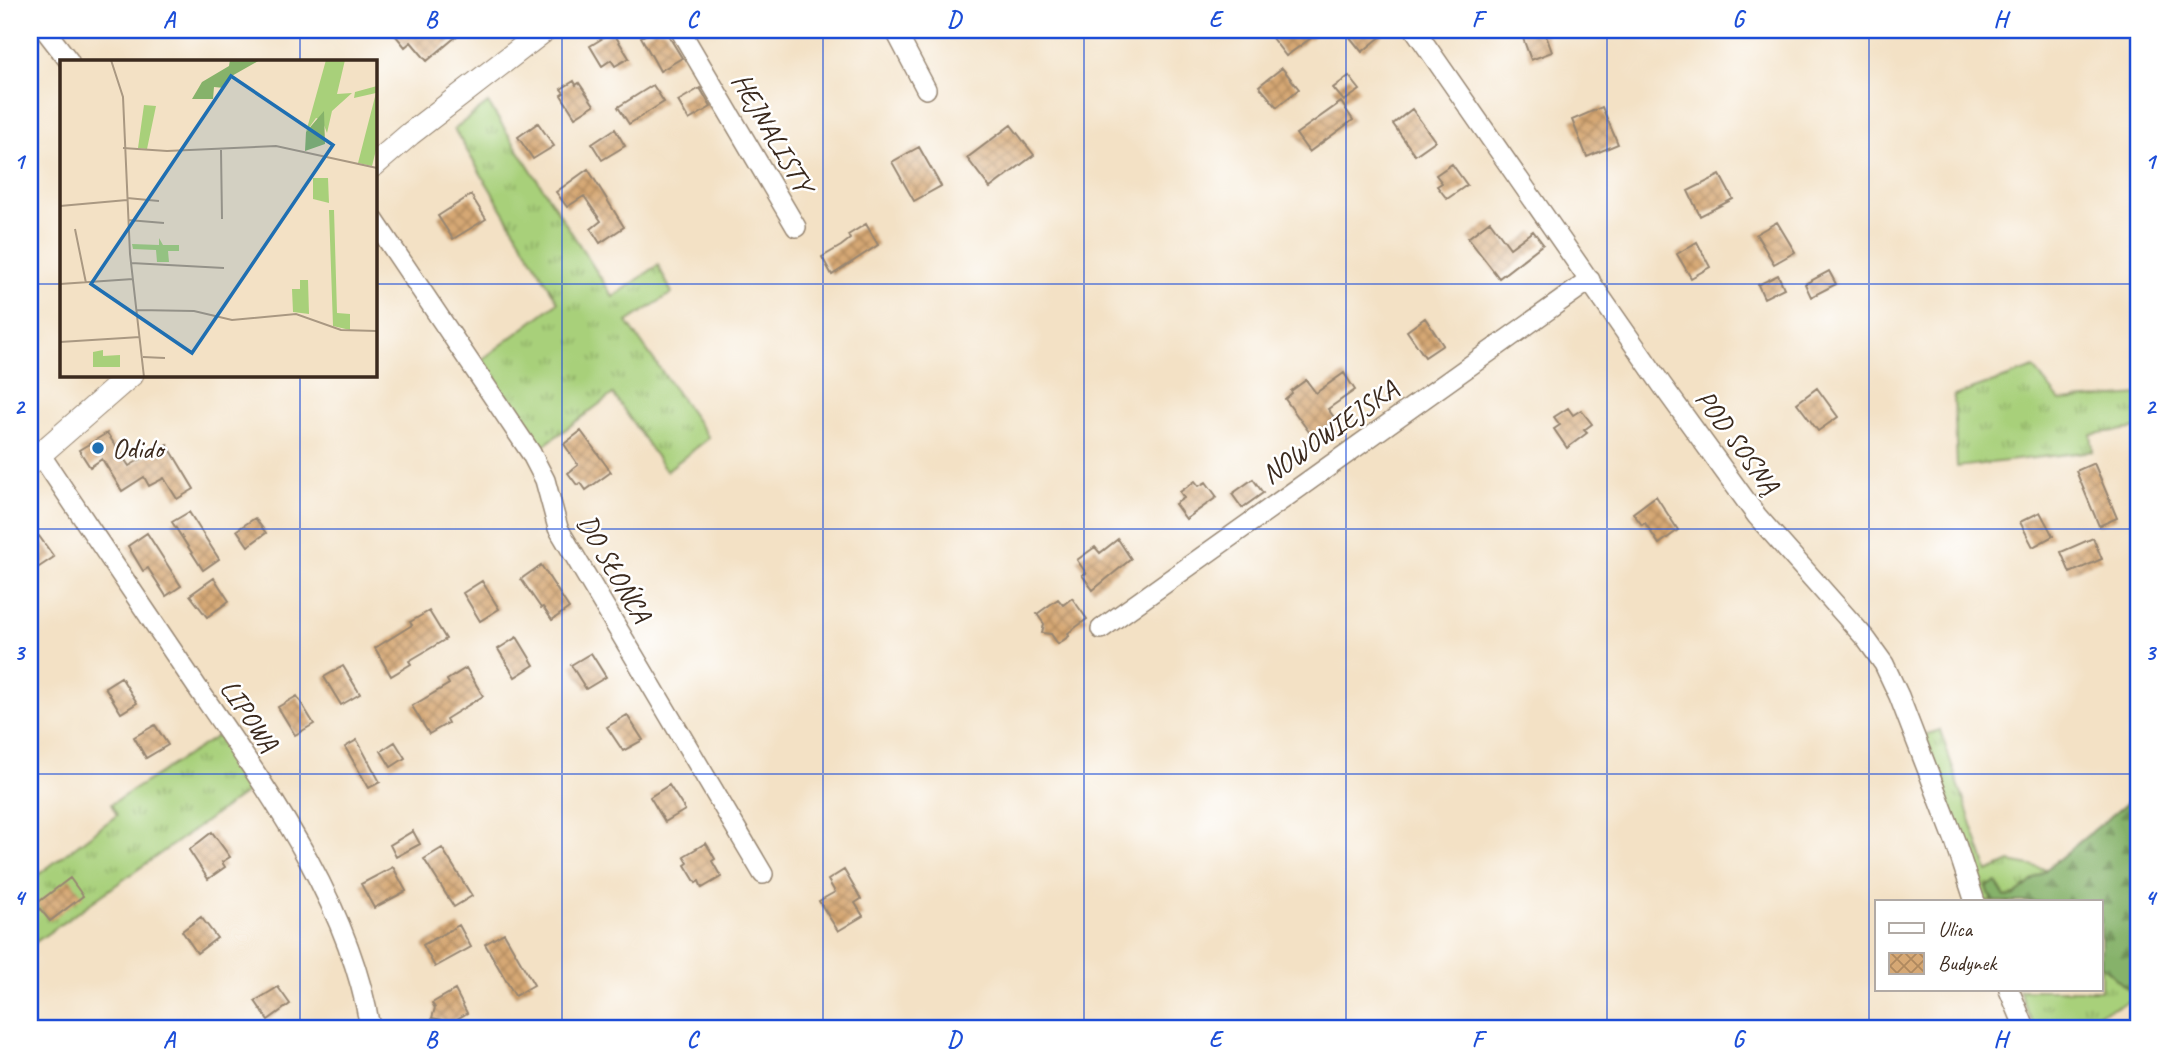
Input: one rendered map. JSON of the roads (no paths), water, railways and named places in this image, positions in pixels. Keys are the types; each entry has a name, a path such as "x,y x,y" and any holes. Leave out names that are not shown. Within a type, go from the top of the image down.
{"street":[{"path":"45,30 68,60"},
{"path":"376,162 545,30"},
{"name":"HEJNALISTY","path":"680,30 796,227"},
{"path":"895,30 926,89"},
{"name":"POD SOSNĄ","path":"1415,30 1662,385 1757,516 1866,639 1884,664 1899,696 1974,900"},
{"name":"DO SŁOŃCA","path":"376,223 531,453 545,480 558,528 763,874"},
{"name":"NOWOWIEJSKA","path":"1101,629 1590,279"},
{"path":"35,459 130,376"},
{"name":"LIPOWA","path":"35,459 262,783 343,930 366,1000 370,1028"},
{"path":"2010,992 2025,1028"}],"place":[{"name":"Odido","path":"98,448"}]}
